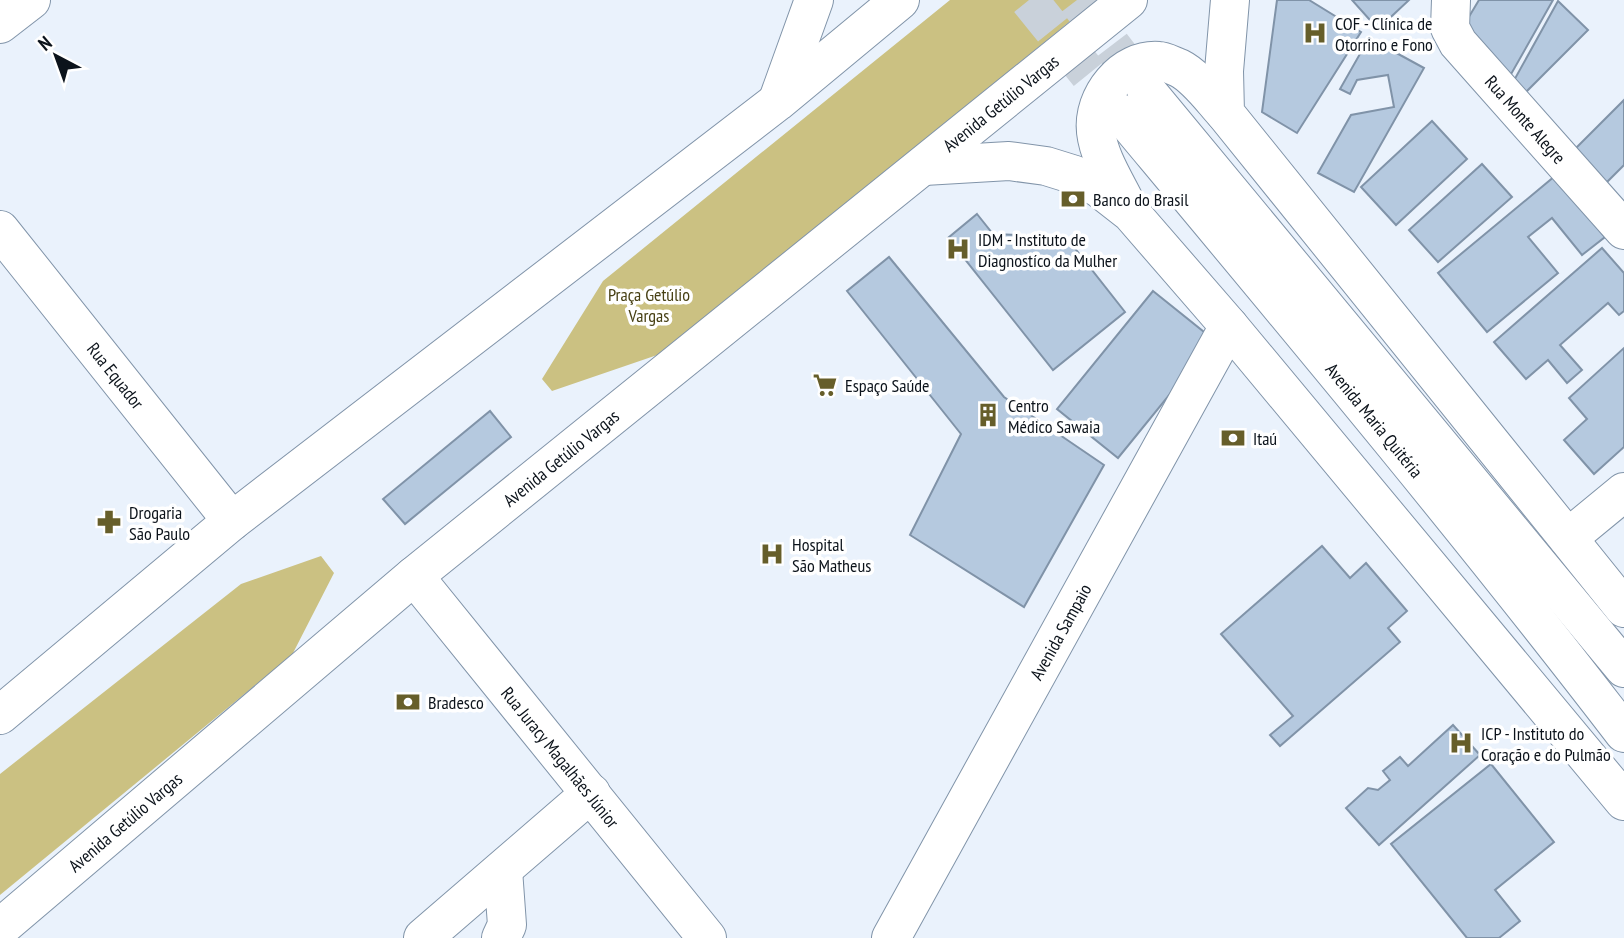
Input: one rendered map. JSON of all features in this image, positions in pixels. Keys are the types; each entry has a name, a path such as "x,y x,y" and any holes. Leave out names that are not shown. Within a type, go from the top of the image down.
{"main road":[{"path":"0,24 32,0"},
{"path":"777,102 814,0"},
{"path":"0,715 232,522 777,102 900,0"},
{"name":"Avenida Getúlio Vargas","path":"0,928 414,576 1128,0"},
{"path":"1225,113 1224,71 1230,0"},
{"name":"Rua Monte Alegre","path":"1451,0 1450,28 1458,43 1624,230"},
{"path":"1131,213 1106,164 1096,131 1098,110 1107,89 1116,77 1140,63 1161,61 1183,70 1225,113 1624,608"},
{"name":"Avenida Maria Quitéria","path":"1624,668 1133,101 1624,733"},
{"path":"924,166 1009,161 1046,166 1074,175 1099,188 1131,213 1229,326 1624,801"},
{"name":"Rua Equador","path":"0,230 232,522"},
{"name":"Avenida Sampaio","path":"891,938 1229,326"},
{"path":"1568,538 1624,492"},
{"name":"Rua Juracy Magalhães Júnior","path":"414,576 708,938"},
{"path":"423,938 591,793"},
{"path":"501,938 506,925 503,870"}],"green space":[{"name":"Praça Getúlio Vargas","path":"950,0 1096,0 666,352 552,391 542,379 603,281"},
{"path":"321,556 334,573 292,655 0,895 0,774 241,584"}],"building":[{"path":"1277,0 1309,0 1361,32 1297,133 1262,112"},
{"path":"1352,0 1409,0 1378,29"},
{"path":"1479,0 1553,0 1510,76 1461,30"},
{"path":"1558,1 1588,30 1523,95 1512,84"},
{"path":"1369,38 1424,68 1354,192 1318,173 1351,115 1394,107 1388,75 1357,80 1350,94 1340,89"},
{"path":"1624,100 1624,165 1606,183 1573,151"},
{"path":"1432,121 1467,159 1396,225 1361,187"},
{"path":"1482,164 1512,197 1438,262 1409,230"},
{"path":"1555,176 1605,237 1582,255 1552,218 1528,237 1558,273 1487,332 1438,273"},
{"path":"977,214 993,234 1066,237 1125,312 1053,370 948,238"},
{"path":"1602,248 1624,273 1624,311 1619,315 1608,303 1560,345 1582,370 1567,383 1548,360 1526,379 1494,342"},
{"name":"Centro Médico Sawaia","path":"889,257 1004,397 1104,465 1024,607 910,535 961,434 847,291"},
{"path":"1153,291 1214,340 1118,458 1057,409"},
{"path":"1624,348 1624,447 1594,474 1564,440 1587,419 1569,398"},
{"path":"490,411 511,437 405,524 383,499"},
{"path":"1322,546 1350,578 1366,563 1407,611 1388,628 1400,642 1280,746 1270,735 1293,716 1221,634"},
{"path":"1453,725 1480,755 1379,845 1346,808 1368,788 1378,790 1390,780 1383,771 1400,757 1408,766"},
{"path":"1491,764 1554,842 1495,890 1520,921 1499,938 1467,938 1391,844"}],"tunnel":[{"path":"1029,0 1120,113"},
{"path":"1077,0 1146,90"}],"place":[{"name":"COF - Clínica de Otorrino e Fono","path":"1315,33"},
{"name":"Banco do Brasil","path":"1073,199"},
{"name":"IDM - Instituto de Diagnostíco da Mulher","path":"958,249"},
{"name":"Espaço Saúde","path":"825,385"},
{"name":"Centro Médico Sawaia","path":"988,415"},
{"name":"Itaú","path":"1233,438"},
{"name":"Drogaria São Paulo","path":"109,522"},
{"name":"Hospital São Matheus","path":"772,554"},
{"name":"Bradesco","path":"408,702"},
{"name":"ICP - Instituto do Coração e do Pulmão","path":"1461,743"}]}
